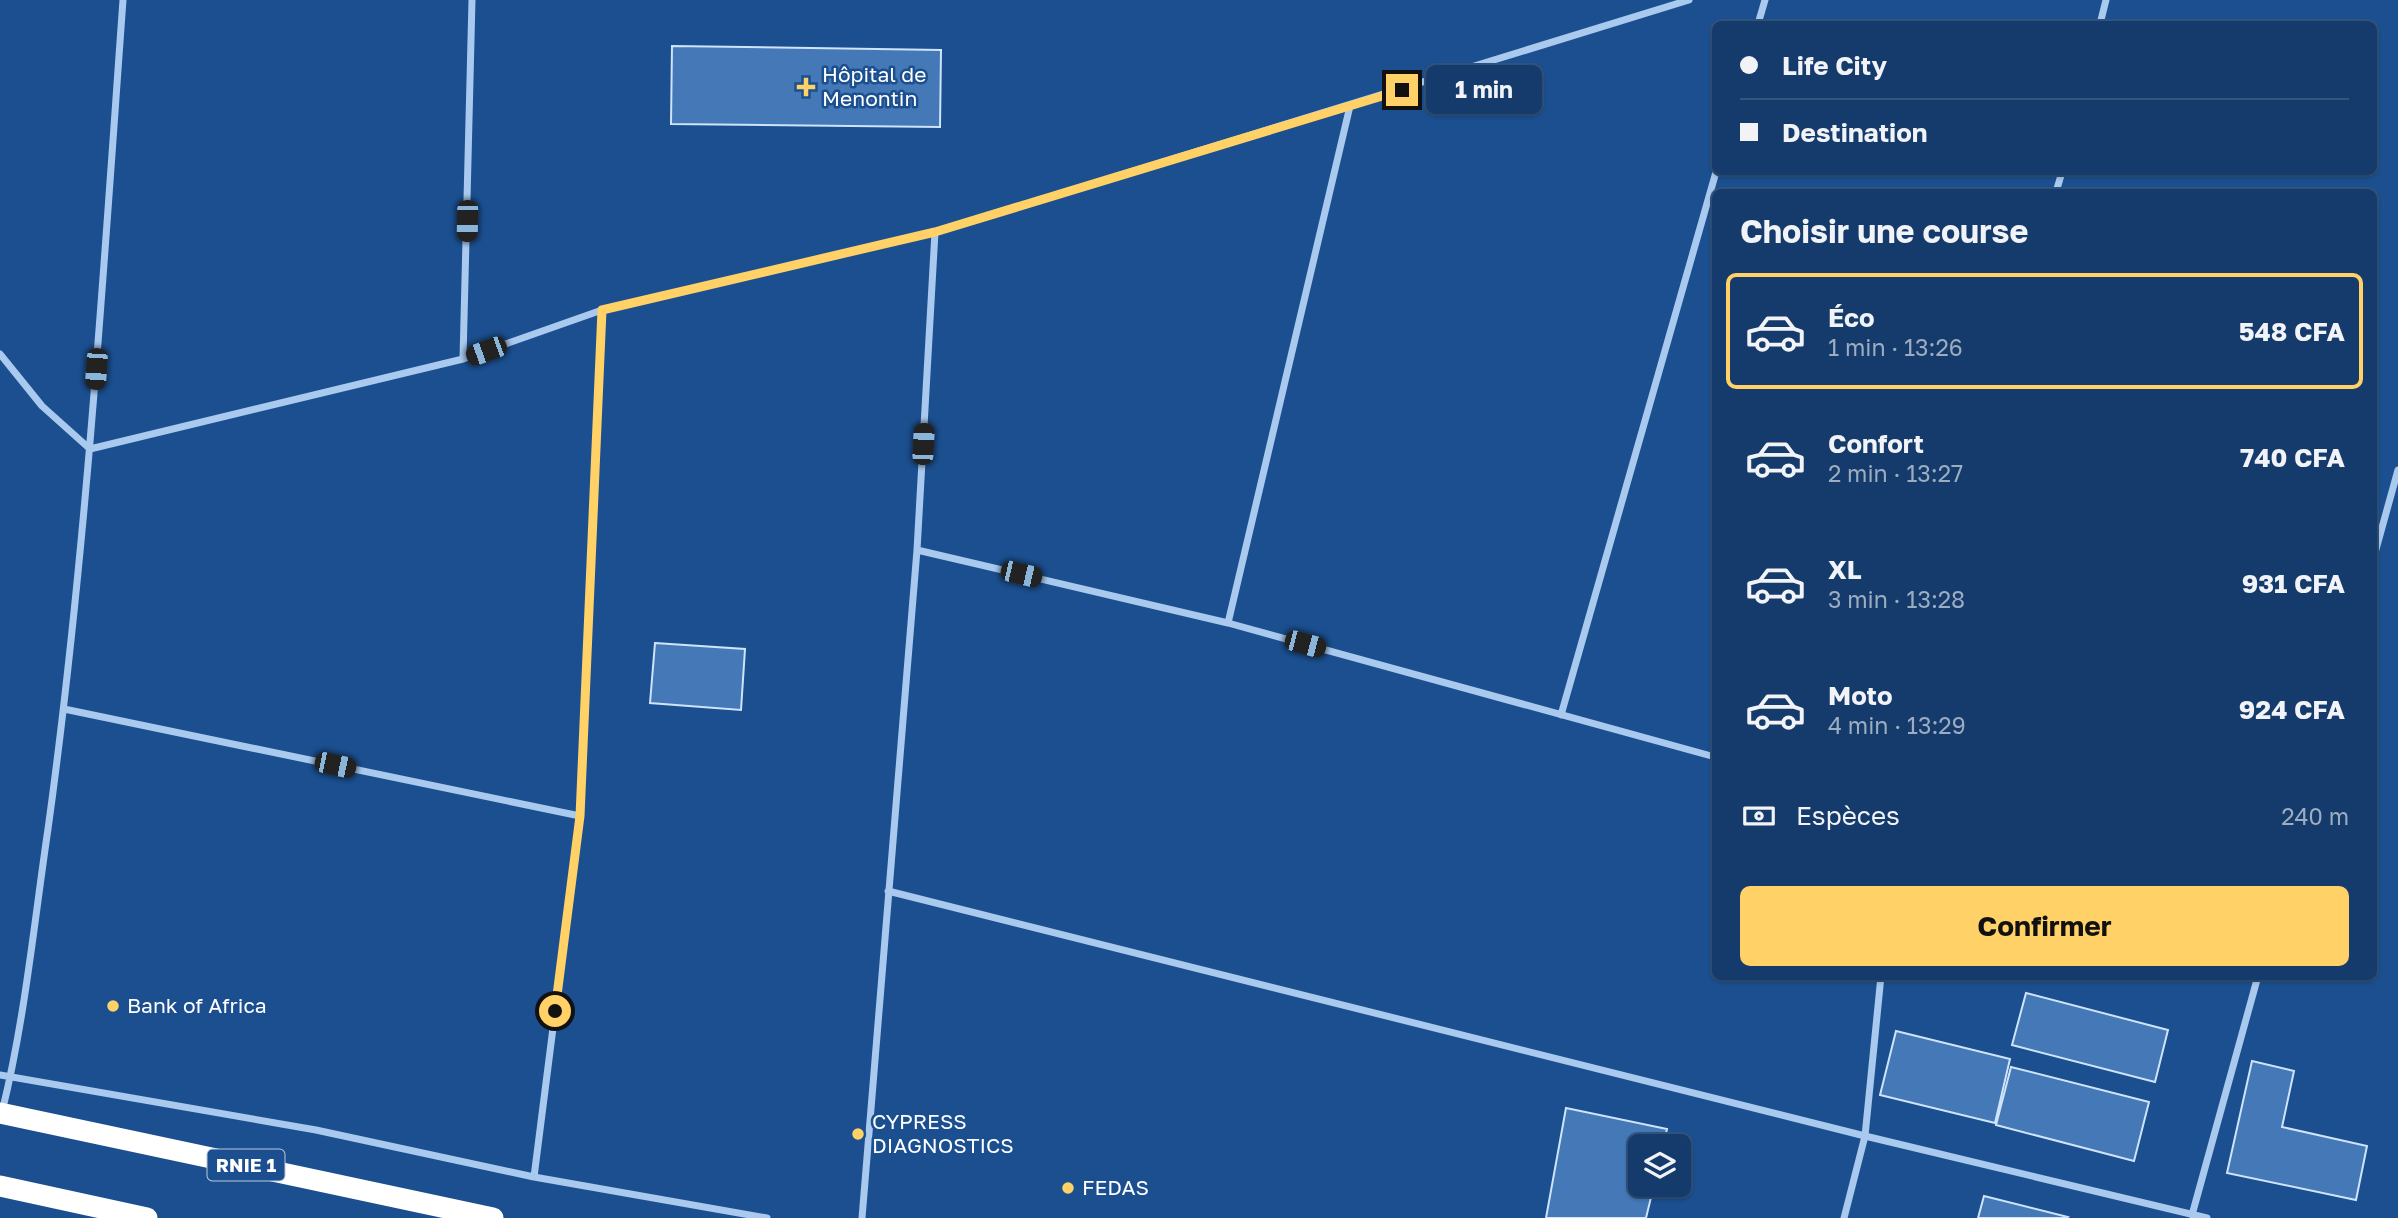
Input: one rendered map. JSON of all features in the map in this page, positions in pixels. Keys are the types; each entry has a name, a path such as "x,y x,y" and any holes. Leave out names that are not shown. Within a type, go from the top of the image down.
{"highway":[{"name":"RNIE 1","path":"1,1115 493,1218"},
{"path":"0,1186 147,1218"}],"street":[{"path":"1,1115 19,1034 64,709 90,449 123,0"},
{"path":"463,359 472,0"},
{"path":"90,449 463,359 602,310 935,232 1689,0"},
{"path":"1759,21 1765,0"},
{"path":"2101,21 2106,0"},
{"path":"1228,623 1350,106"},
{"path":"1561,715 1715,175"},
{"path":"862,1218 917,550 935,232"},
{"path":"534,1177 580,816 602,310"},
{"path":"0,354 42,406 90,449"},
{"path":"2377,546 2398,470"},
{"path":"917,550 1228,623 1712,756"},
{"path":"64,709 580,816"},
{"path":"888,891 1865,1136 2207,1218"},
{"path":"1844,1218 1865,1136 1881,980"},
{"path":"2192,1215 2257,980"},
{"path":"0,1075 316,1130 534,1177 767,1218"}],"building":[{"name":"Hôpital de Menontin","path":"672,46 941,50 940,127 671,124"},
{"path":"655,643 745,649 741,710 650,703"},
{"path":"2026,993 2168,1030 2155,1082 2012,1045"},
{"path":"1896,1031 2010,1059 1995,1123 1880,1095"},
{"path":"2252,1061 2294,1071 2282,1127 2367,1146 2356,1200 2227,1173"},
{"path":"2011,1067 2149,1102 2134,1161 1996,1125"},
{"path":"1566,1108 1667,1129 1666,1134 1628,1134 1628,1197 1651,1197 1646,1218 1546,1218"},
{"path":"1984,1196 2068,1217 1978,1218"}],"place":[{"name":"Hôpital de Menontin","path":"806,87"},
{"name":"Bank of Africa","path":"113,1006"},
{"name":"CYPRESS DIAGNOSTICS","path":"858,1134"},
{"name":"FEDAS","path":"1068,1188"}],"route":[{"path":"555,1011 580,816 602,310 935,232 1402,90"}]}
